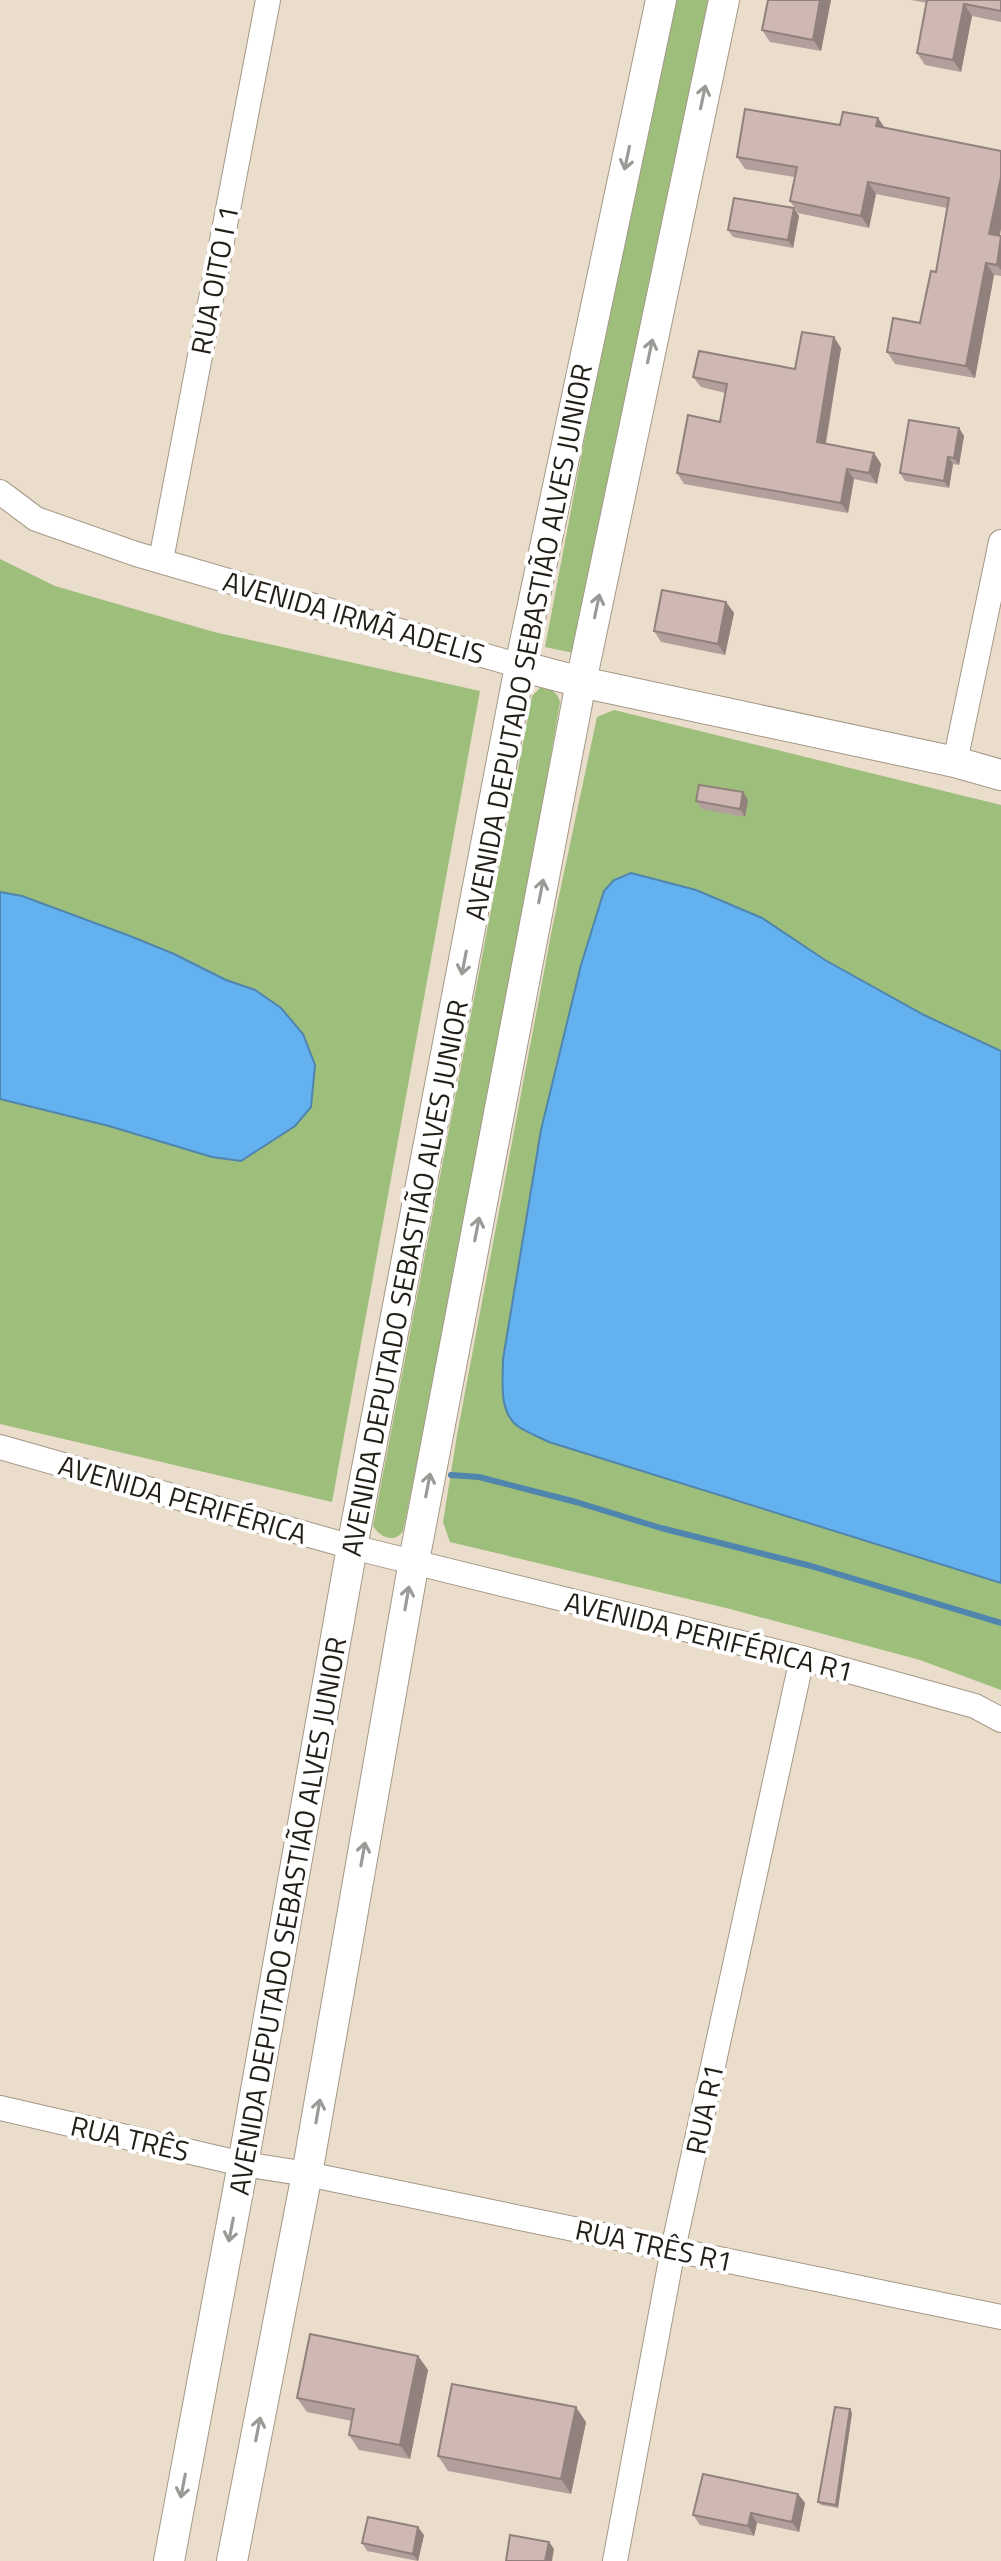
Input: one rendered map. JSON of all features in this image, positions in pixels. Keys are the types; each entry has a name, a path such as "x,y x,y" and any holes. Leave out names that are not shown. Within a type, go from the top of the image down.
{"street":[{"name":"RUA OITO I 1","path":"161,560 268,0"},
{"name":"AVENIDA DEPUTADO SEBASTIÃO ALVES JUNIOR","path":"169,2561 352,1547 520,666 661,0"},
{"path":"232,2561 307,2174 414,1561 581,682 724,0"},
{"name":"AVENIDA IRMÃ ADELIS","path":"0,492 36,519 161,560 520,666 581,682 955,762 1001,775"},
{"path":"955,762 1001,542"},
{"name":"AVENIDA PERIFÉRICA","path":"0,1447 352,1547 414,1561"},
{"name":"AVENIDA PERIFÉRICA R1","path":"414,1561 802,1658 975,1706 1001,1720"},
{"name":"RUA R1","path":"615,2561 673,2249 802,1658"},
{"name":"RUA TRÊS","path":"0,2108 243,2164 307,2174"},
{"name":"RUA TRÊS R1","path":"307,2174 1001,2317"}],"green space":[{"path":"668,0 720,0 593,657 545,647"},
{"path":"0,559 55,586 214,632 480,691 332,1502 0,1424"},
{"path":"540,688 553,691 560,702 524,910 466,1221 403,1531 396,1537 387,1538 373,1526 532,696"},
{"path":"614,710 1001,805 1001,1690 920,1660 730,1609 450,1542 443,1522 457,1435 552,929 597,717"}],"water":[{"path":"631,873 696,890 762,918 825,960 924,1015 1001,1051 1001,1583 549,1442 519,1427 508,1414 503,1396 503,1359 541,1130 581,965 604,891 614,880"},
{"path":"0,892 22,896 130,936 255,990 281,1008 303,1034 315,1065 311,1107 295,1126 241,1161 212,1157 109,1126 0,1099"}],"building":[{"path":"768,0 820,0 813,40 762,30"},
{"path":"927,0 1001,0 1001,11 964,4 953,60 917,53"},
{"path":"745,109 840,125 843,112 878,118 876,126 1001,151 1001,177 989,234 1001,236 997,265 986,263 966,366 887,352 893,318 920,323 931,271 936,272 949,198 868,182 861,216 790,201 797,167 737,157"},
{"path":"734,198 794,208 788,240 728,230"},
{"path":"802,332 834,337 817,442 874,453 869,473 847,469 841,503 677,473 688,415 720,422 727,384 693,377 699,351 795,369"},
{"path":"909,420 959,428 954,458 948,457 944,481 900,473"},
{"path":"662,590 726,602 718,644 654,631"},
{"path":"699,785 743,792 740,809 696,801"},
{"path":"310,2334 418,2356 400,2445 349,2435 354,2409 297,2398"},
{"path":"452,2384 576,2407 561,2479 438,2456"},
{"path":"835,2407 850,2409 836,2505 818,2502"},
{"path":"703,2474 798,2494 792,2522 751,2513 748,2526 693,2515"},
{"path":"368,2517 418,2527 413,2554 362,2543"},
{"path":"510,2535 549,2542 545,2561 506,2561"}],"waterway":[{"path":"451,1475 479,1477 576,1502 661,1528 811,1566 1001,1623"}]}
